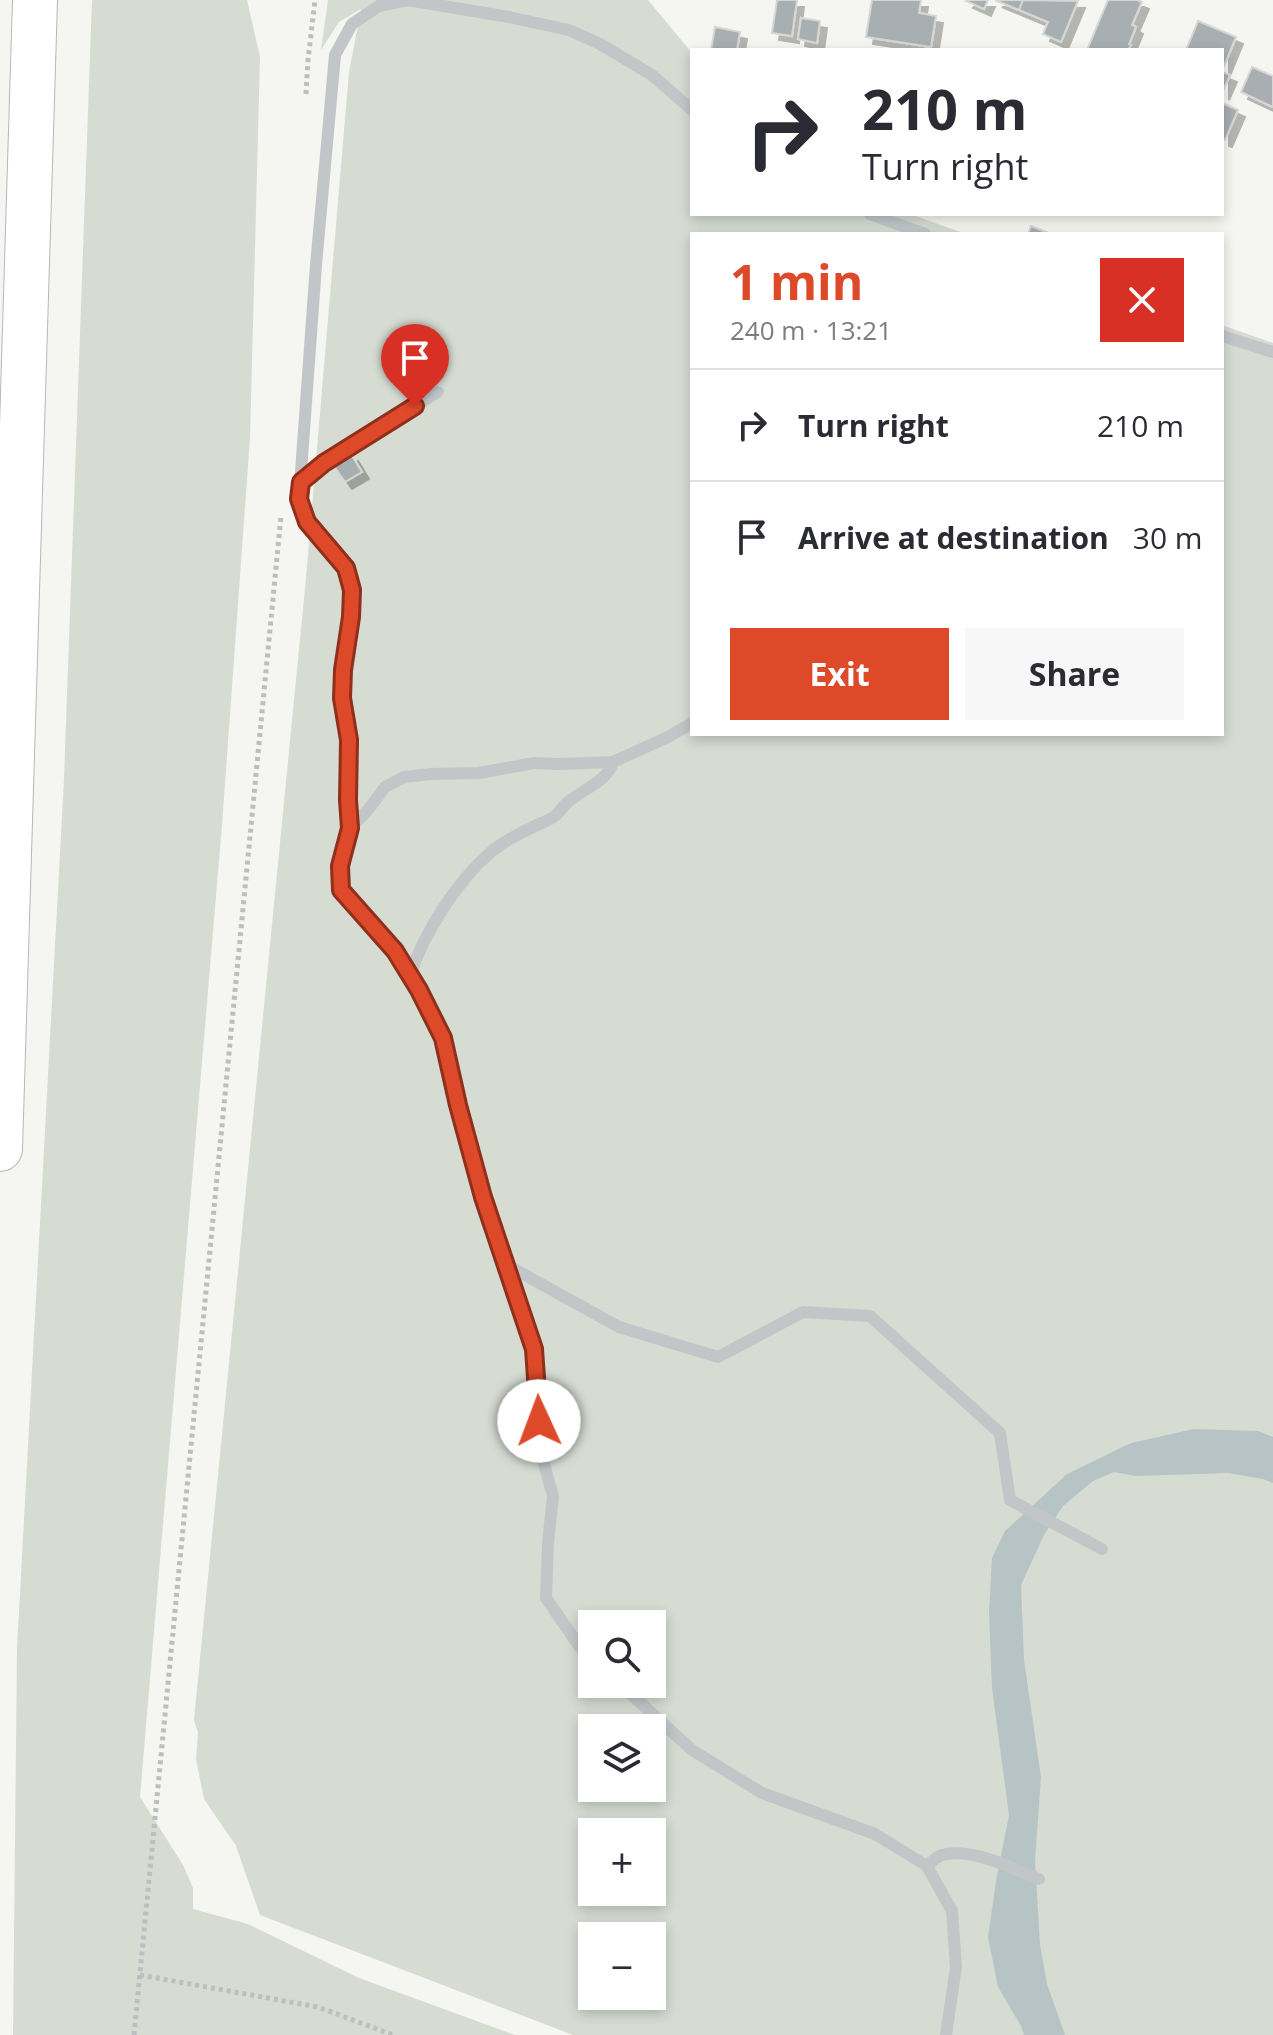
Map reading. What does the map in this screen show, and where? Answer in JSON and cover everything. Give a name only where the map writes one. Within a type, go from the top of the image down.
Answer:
[{"type":"highway","points":[[0,1149],[35,0]]},
{"type":"lane","points":[[578,1645],[546,1598],[553,1496],[539,1446],[539,1397],[534,1349],[483,1197],[443,1038],[395,951],[341,890],[340,866],[350,828],[349,740],[342,698],[352,590],[346,568],[307,522],[299,499],[316,265],[335,55],[352,24],[379,6],[408,0],[569,30],[600,44],[652,75],[690,108]]},
{"type":"lane","points":[[876,216],[920,232]]},
{"type":"lane","points":[[1224,337],[1273,352]]},
{"type":"lane","points":[[301,482],[324,463],[438,392]]},
{"type":"lane","points":[[350,828],[385,787],[404,777],[479,773],[534,763],[613,762],[690,724]]},
{"type":"lane","points":[[410,976],[437,917],[489,854],[510,838],[555,816],[568,802],[597,782],[613,762]]},
{"type":"lane","points":[[505,1264],[619,1327],[718,1357],[803,1312],[870,1316],[1000,1433],[1010,1500],[1102,1549]]},
{"type":"lane","points":[[635,1698],[692,1750],[762,1793],[875,1834],[927,1866],[952,1911],[956,1967],[946,2035]]},
{"type":"lane","points":[[927,1866],[938,1856],[958,1853],[985,1858],[1039,1879]]},
{"type":"path","points":[[305,107],[315,0]]},
{"type":"path","points":[[134,2035],[281,509]]},
{"type":"path","points":[[140,1975],[318,2007],[393,2035]]},
{"type":"shaded area","points":[[92,0],[247,0],[260,57],[250,438],[222,825],[140,1797],[183,1865],[193,1888],[193,1909],[248,1924],[359,1978],[515,2035],[13,2035],[17,1649],[64,779]]},
{"type":"shaded area","points":[[328,0],[648,0],[690,51],[690,216],[916,216],[960,232],[690,232],[690,736],[1224,736],[1224,326],[1273,343],[1273,2035],[573,2035],[260,1915],[235,1843],[204,1799],[196,1759],[198,1733],[194,1720],[306,578],[349,72],[361,9],[339,22],[321,50]]},
{"type":"shaded area","points":[[1194,1429],[1258,1431],[1273,1437],[1273,1483],[1228,1473],[1136,1476],[1114,1472],[1093,1481],[1063,1506],[1044,1535],[1021,1585],[1024,1660],[1041,1777],[1035,1861],[1040,1945],[1047,1984],[1065,2035],[1024,2035],[998,1987],[988,1937],[1009,1815],[992,1688],[989,1612],[992,1558],[1005,1531],[1067,1474],[1131,1443]]},
{"type":"building","points":[[777,0],[797,0],[792,36],[772,33]]},
{"type":"building","points":[[872,0],[921,0],[919,13],[936,16],[931,47],[866,37]]},
{"type":"building","points":[[967,0],[988,0],[984,9]]},
{"type":"building","points":[[995,0],[1023,0],[1019,10]]},
{"type":"building","points":[[1023,0],[1078,1],[1061,42],[1043,34],[1048,22],[1019,10]]},
{"type":"building","points":[[1108,0],[1142,2],[1132,25],[1136,27],[1129,48],[1088,48]]},
{"type":"building","points":[[801,18],[820,21],[817,43],[798,39]]},
{"type":"building","points":[[1198,21],[1236,37],[1224,66],[1224,48],[1187,48]]},
{"type":"building","points":[[715,27],[740,32],[737,48],[711,48]]},
{"type":"building","points":[[1252,67],[1273,76],[1273,107],[1241,92]]},
{"type":"building","points":[[1224,73],[1230,75],[1224,88]]},
{"type":"building","points":[[1224,104],[1238,110],[1224,140]]},
{"type":"building","points":[[1031,226],[1046,232],[1029,232]]},
{"type":"building","points":[[351,454],[362,472],[345,482],[333,465]]},
{"type":"route","points":[[415,406],[324,463],[301,482],[299,499],[307,522],[346,568],[352,590],[342,698],[349,740],[350,828],[340,866],[341,890],[395,951],[443,1038],[483,1197],[534,1349],[539,1421]]}]
